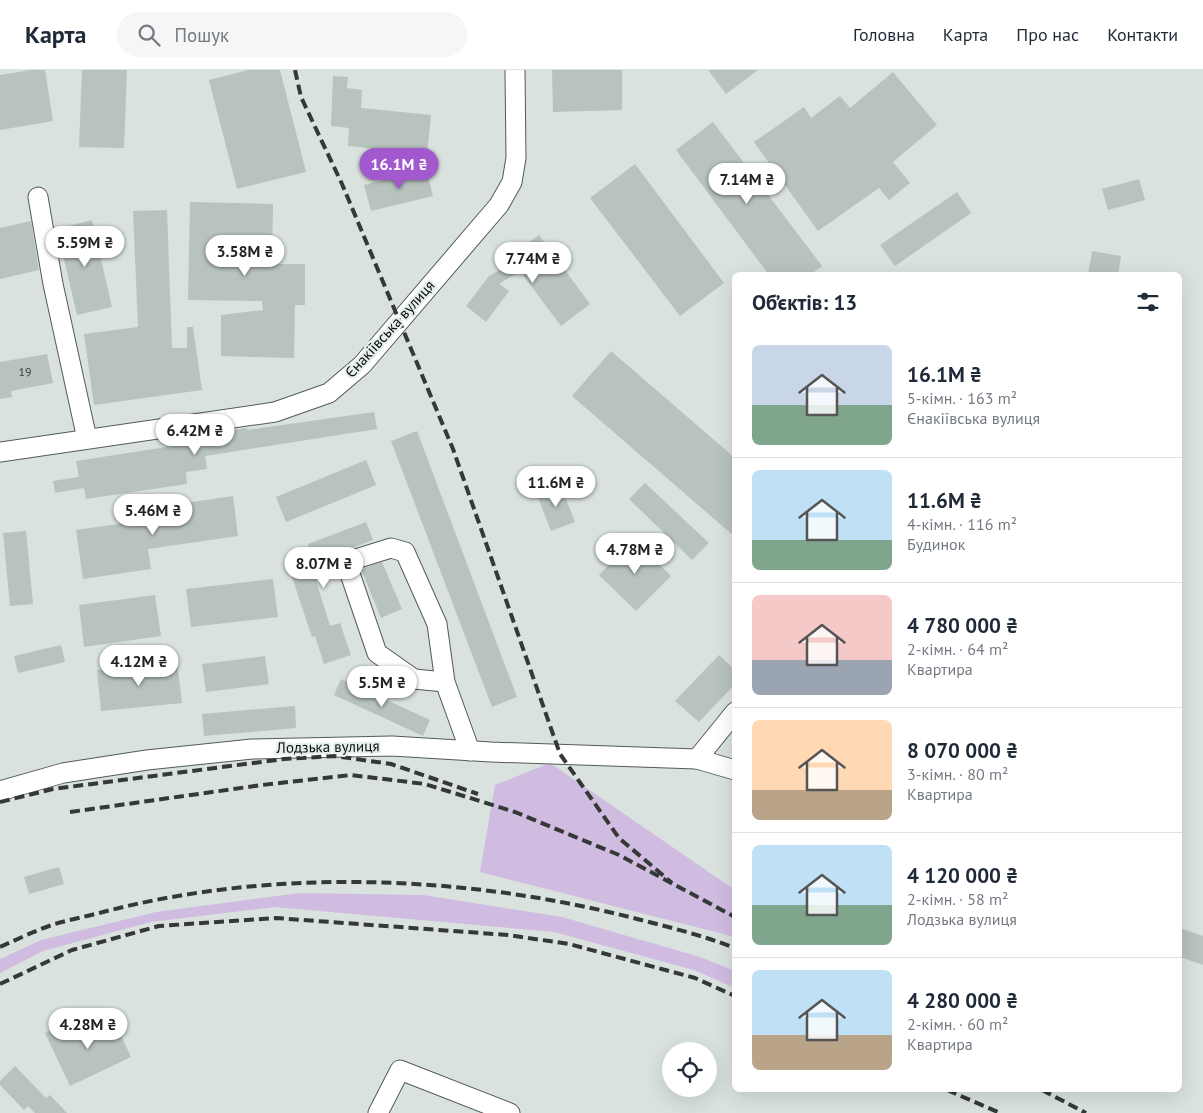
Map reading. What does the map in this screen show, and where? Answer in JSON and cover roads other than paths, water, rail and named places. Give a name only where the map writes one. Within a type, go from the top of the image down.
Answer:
[{"type":"street","name":"Єнакіївська вулиця","points":[[0,452],[275,412],[329,393],[362,365],[499,205],[512,182],[516,158],[515,70]]},
{"type":"street","points":[[38,197],[53,284],[87,440]]},
{"type":"street","points":[[444,682],[414,679],[377,653],[346,562],[391,548],[405,552],[437,624],[444,682],[470,751]]},
{"type":"street","points":[[697,759],[732,716]]},
{"type":"street","name":"Лодзька вулиця","points":[[0,791],[63,773],[147,760],[252,749],[392,746],[470,751],[659,756],[697,759],[732,769]]},
{"type":"street","points":[[378,1113],[400,1070],[510,1113]]},
{"type":"railway","points":[[295,70],[301,97],[342,184],[453,449],[560,754],[619,838],[672,883]]},
{"type":"railway","points":[[0,802],[53,789],[284,759],[335,756],[391,764],[478,794]]},
{"type":"railway","points":[[70,812],[262,785],[351,775],[425,784],[515,812],[619,855],[732,915]]},
{"type":"railway","points":[[0,947],[55,924],[168,898],[236,888],[304,883],[372,882],[441,886],[509,893],[576,905],[677,929],[732,947]]},
{"type":"railway","points":[[0,984],[72,950],[159,926],[276,918],[508,935],[569,944],[695,978],[732,995]]},
{"type":"railway","points":[[952,1092],[1000,1113]]},
{"type":"railway","points":[[1046,1092],[1086,1113]]}]
